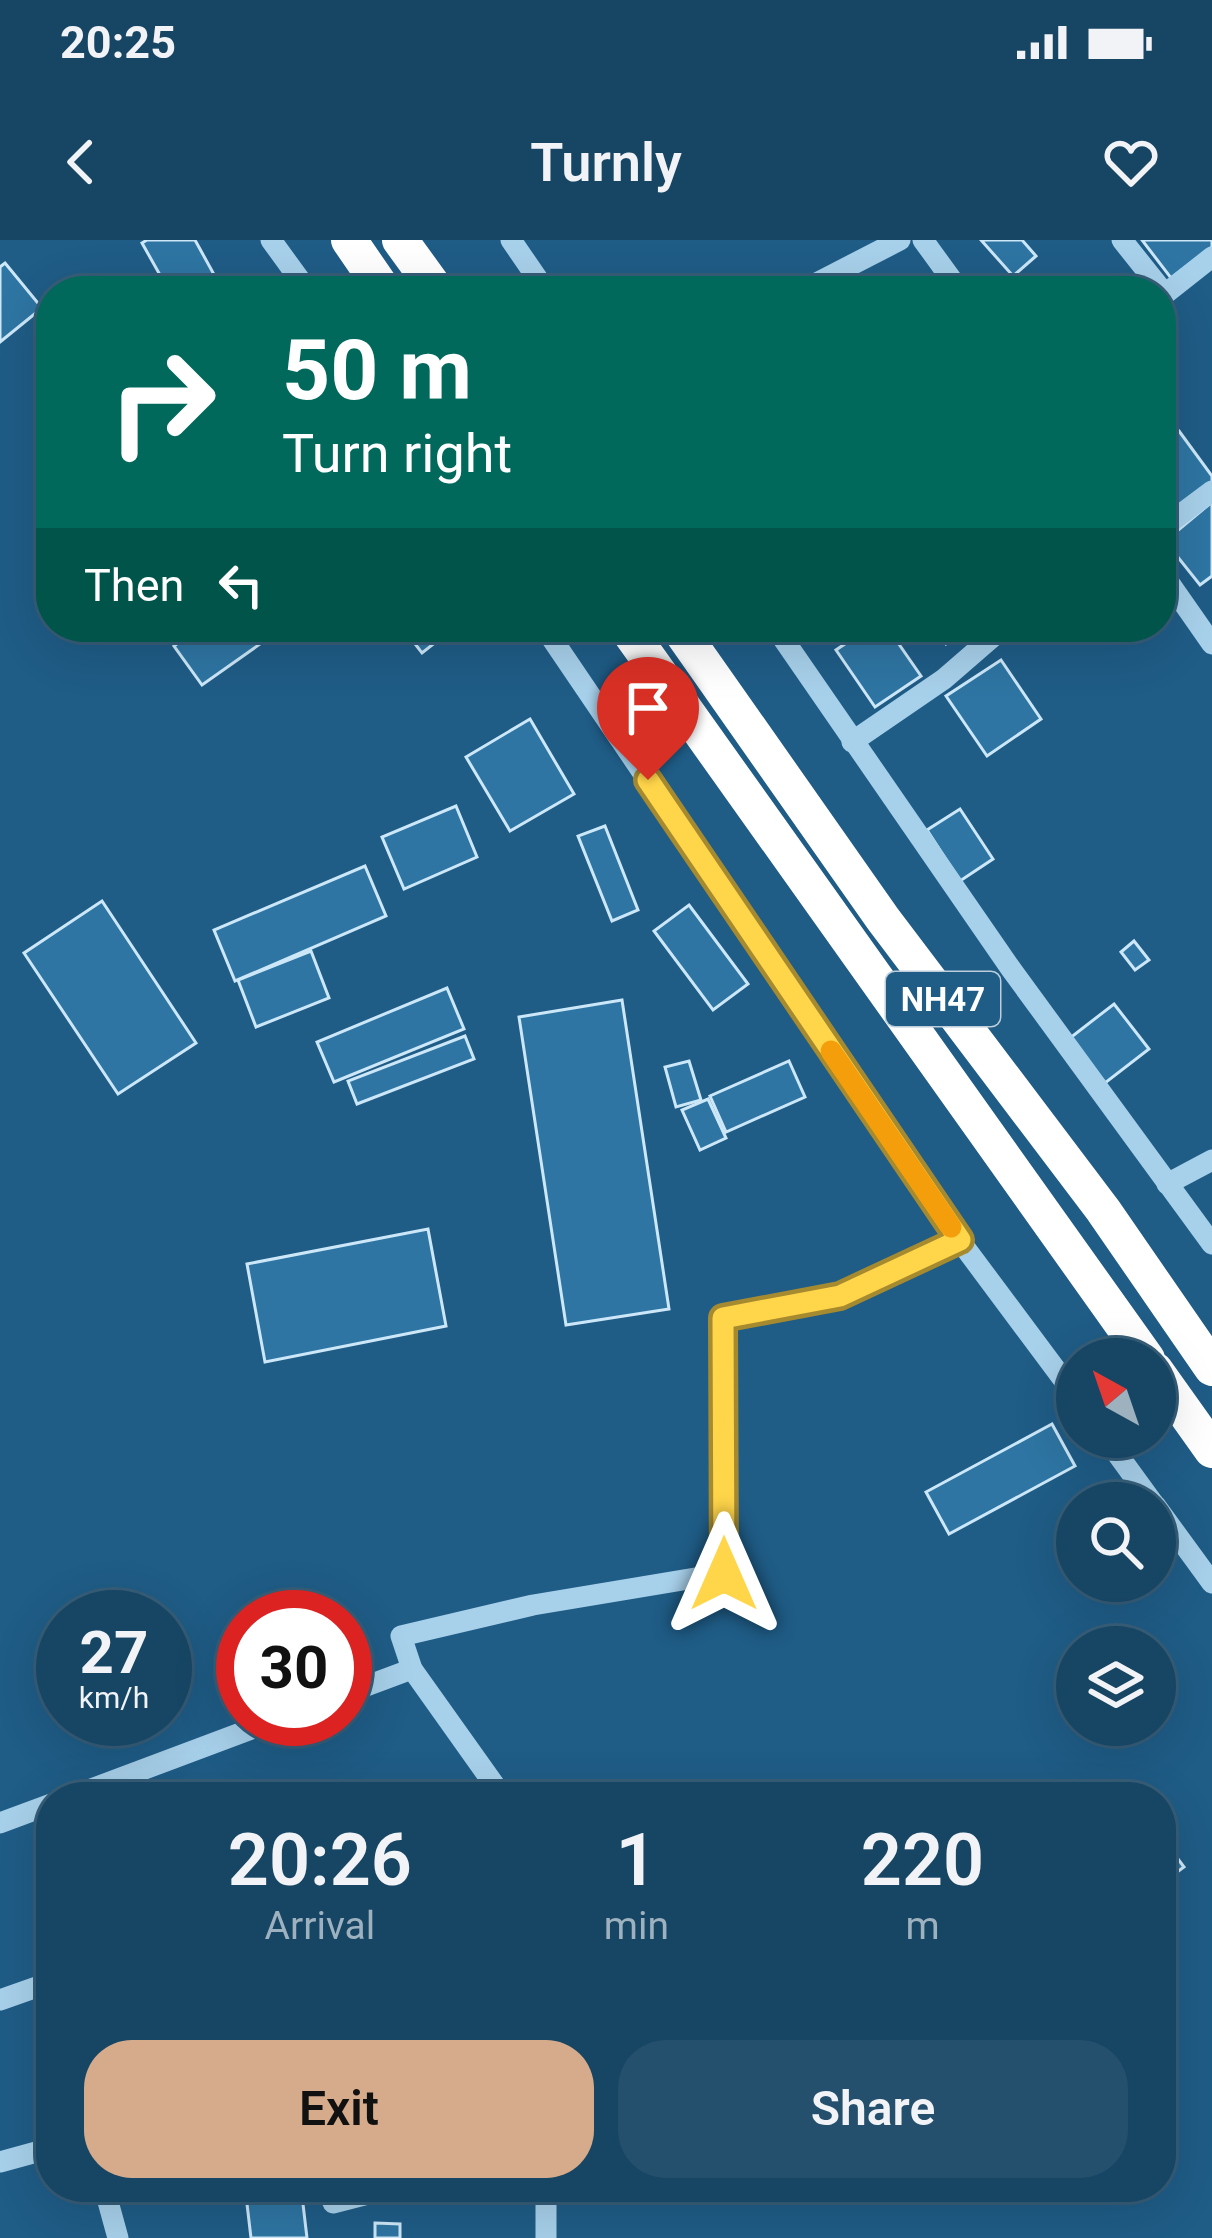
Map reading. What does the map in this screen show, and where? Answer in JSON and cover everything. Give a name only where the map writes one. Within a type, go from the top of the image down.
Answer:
[{"type":"highway","points":[[349,240],[374,276]]},
{"type":"highway","points":[[400,240],[426,276]]},
{"type":"highway","name":"NH47","points":[[637,642],[1132,1338]]},
{"type":"highway","name":"NH47","points":[[689,642],[883,919],[1103,1210],[1212,1368]]},
{"type":"highway","points":[[1176,1399],[1212,1450]]},
{"type":"street","points":[[272,240],[297,276]]},
{"type":"street","points":[[512,240],[537,276]]},
{"type":"street","points":[[830,276],[900,240]]},
{"type":"street","points":[[923,240],[949,276]]},
{"type":"street","points":[[1122,240],[1151,276]]},
{"type":"street","points":[[1176,285],[1212,257]]},
{"type":"street","points":[[1176,518],[1212,491]]},
{"type":"street","points":[[1176,592],[1212,644]]},
{"type":"street","points":[[554,642],[960,1240],[1056,1370]]},
{"type":"street","points":[[785,642],[1212,1244]]},
{"type":"street","points":[[852,742],[944,679],[987,642]]},
{"type":"street","points":[[1167,1184],[1212,1160]]},
{"type":"street","points":[[492,1782],[412,1669],[401,1636],[533,1605],[724,1574],[723,1318],[840,1296],[960,1240]]},
{"type":"street","points":[[1176,1534],[1212,1583]]},
{"type":"street","points":[[372,1684],[412,1669]]},
{"type":"street","points":[[110,1782],[216,1742]]},
{"type":"street","points":[[0,1823],[36,1810]]},
{"type":"street","points":[[0,2000],[36,1987]]},
{"type":"street","points":[[0,2162],[36,2152]]},
{"type":"street","points":[[108,2202],[118,2238]]},
{"type":"street","points":[[333,2204],[340,2202]]},
{"type":"street","points":[[546,2202],[546,2238]]},
{"type":"building","points":[[195,240],[215,276],[161,276],[142,243]]},
{"type":"building","points":[[981,240],[1022,240],[1036,256],[1013,276]]},
{"type":"building","points":[[1142,240],[1212,240],[1212,247],[1169,276]]},
{"type":"building","points":[[5,263],[36,301],[36,313],[0,342],[0,267]]},
{"type":"building","points":[[1179,431],[1212,476],[1212,483],[1176,510]]},
{"type":"building","points":[[1212,502],[1212,576],[1200,585],[1176,555],[1176,532]]},
{"type":"building","points":[[180,642],[263,642],[202,685],[174,646]]},
{"type":"building","points":[[414,642],[436,642],[422,653]]},
{"type":"building","points":[[848,642],[897,642],[921,676],[875,707],[836,650]]},
{"type":"building","points":[[1001,660],[1041,719],[987,756],[946,696]]},
{"type":"building","points":[[530,719],[574,794],[510,831],[466,757]]},
{"type":"building","points":[[456,806],[477,857],[404,889],[382,837]]},
{"type":"building","points":[[960,809],[993,859],[960,881],[927,830]]},
{"type":"building","points":[[605,826],[638,910],[612,921],[578,836]]},
{"type":"building","points":[[365,866],[386,916],[235,981],[214,930]]},
{"type":"building","points":[[102,901],[196,1043],[118,1094],[24,953]]},
{"type":"building","points":[[689,905],[748,984],[713,1010],[654,931]]},
{"type":"building","points":[[1134,941],[1149,960],[1135,970],[1121,952]]},
{"type":"building","points":[[311,951],[329,998],[256,1027],[238,980]]},
{"type":"building","points":[[447,988],[464,1029],[334,1082],[317,1042]]},
{"type":"building","points":[[622,1000],[669,1309],[566,1325],[519,1017]]},
{"type":"building","points":[[1114,1004],[1149,1049],[1105,1083],[1070,1038]]},
{"type":"building","points":[[465,1036],[474,1059],[357,1104],[348,1081]]},
{"type":"building","points":[[689,1061],[701,1100],[676,1107],[665,1067]]},
{"type":"building","points":[[789,1061],[805,1097],[726,1132],[710,1096]]},
{"type":"building","points":[[708,1099],[726,1138],[700,1150],[682,1110]]},
{"type":"building","points":[[428,1229],[446,1326],[265,1362],[247,1264]]},
{"type":"building","points":[[1052,1424],[1056,1458],[1071,1458],[1075,1466],[949,1534],[926,1492]]},
{"type":"building","points":[[247,2202],[303,2202],[307,2238],[251,2238]]},
{"type":"building","points":[[375,2223],[400,2224],[400,2238],[375,2238]]},
{"type":"slow traffic","points":[[831,1051],[951,1227]]},
{"type":"route","points":[[648,780],[960,1240],[840,1296],[723,1318],[724,1574]]}]
